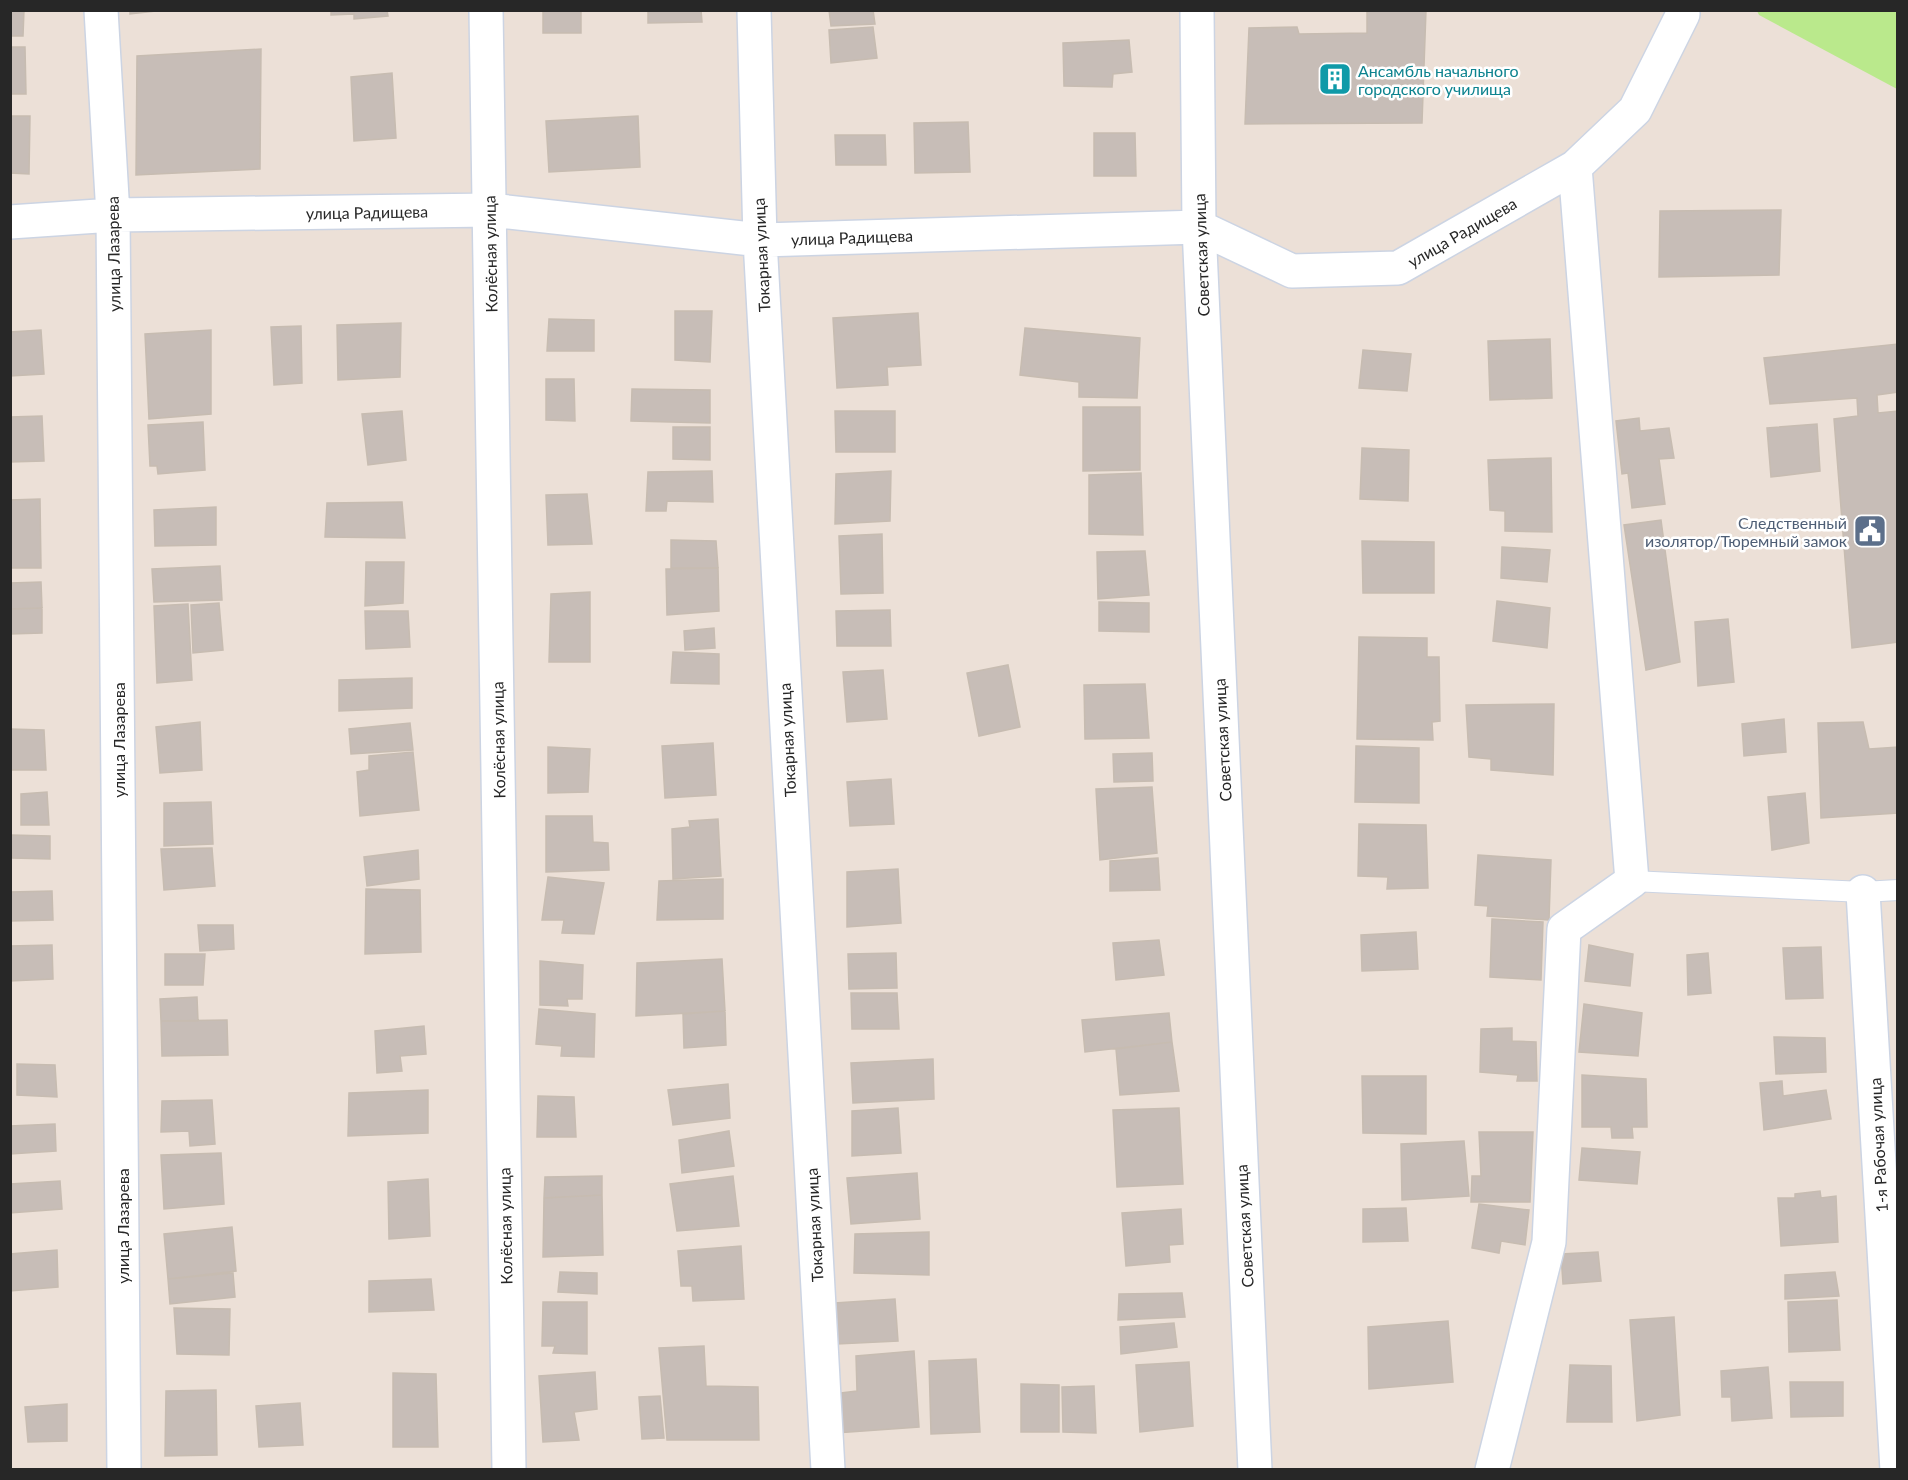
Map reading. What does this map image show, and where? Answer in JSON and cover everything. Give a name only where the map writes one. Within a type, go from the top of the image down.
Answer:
[{"type":"street","name":"улица Лазарева","points":[[101,10],[113,215],[124,1470]]},
{"type":"street","name":"Колёсная улица","points":[[486,10],[509,1470]]},
{"type":"street","name":"Токарная улица","points":[[754,10],[760,240],[828,1470]]},
{"type":"street","name":"Советская улица","points":[[1197,10],[1199,227],[1255,1470]]},
{"type":"street","name":"улица Радищева","points":[[10,222],[113,215],[490,210],[760,240],[1199,227],[1293,271],[1398,268],[1575,167],[1635,110],[1683,14],[1682,10]]},
{"type":"street","points":[[1492,1470],[1549,1242],[1564,928],[1632,881],[1575,167]]},
{"type":"street","name":"1-я Рабочая улица","points":[[1863,892],[1897,1470]]},
{"type":"lane","points":[[1632,881],[1863,892],[1898,890]]},
{"type":"green space","points":[[1757,11],[1897,11],[1897,89],[1759,15]]},
{"type":"building","points":[[10,10],[24,10],[23,36],[10,36]]},
{"type":"building","points":[[130,10],[165,10],[130,14]]},
{"type":"building","points":[[331,10],[387,10],[388,16],[354,19],[354,14],[331,15]]},
{"type":"building","points":[[543,10],[581,10],[581,33],[543,33]]},
{"type":"building","points":[[648,10],[701,10],[702,22],[648,23]]},
{"type":"building","points":[[829,10],[873,10],[875,24],[831,26]]},
{"type":"building","name":"Ансамбль начального городского училища","points":[[1367,10],[1426,10],[1422,123],[1245,124],[1249,28],[1297,27],[1299,34],[1367,33]]},
{"type":"building","points":[[873,27],[877,58],[831,63],[829,30]]},
{"type":"building","points":[[1129,40],[1132,72],[1113,74],[1112,87],[1064,86],[1063,43]]},
{"type":"building","points":[[10,47],[25,47],[26,94],[10,94]]},
{"type":"building","points":[[261,49],[260,169],[136,175],[137,56]]},
{"type":"building","points":[[392,73],[396,138],[354,141],[351,77]]},
{"type":"building","points":[[10,116],[30,116],[29,174],[10,173]]},
{"type":"building","points":[[638,116],[640,167],[549,172],[546,121]]},
{"type":"building","points":[[968,122],[970,172],[915,173],[914,123]]},
{"type":"building","points":[[1094,133],[1135,133],[1136,176],[1094,176]]},
{"type":"building","points":[[835,135],[885,135],[886,165],[836,165]]},
{"type":"building","points":[[1781,210],[1779,275],[1659,277],[1660,211]]},
{"type":"building","points":[[675,311],[712,311],[710,362],[675,360]]},
{"type":"building","points":[[918,313],[921,365],[887,367],[888,385],[837,388],[833,318]]},
{"type":"building","points":[[549,319],[594,320],[594,351],[547,351]]},
{"type":"building","points":[[401,323],[400,377],[338,380],[337,325]]},
{"type":"building","points":[[301,326],[302,383],[274,385],[271,327]]},
{"type":"building","points":[[1025,328],[1140,338],[1137,398],[1079,397],[1079,382],[1020,375]]},
{"type":"building","points":[[41,330],[44,374],[10,376],[10,332]]},
{"type":"building","points":[[211,330],[211,414],[149,419],[145,334]]},
{"type":"building","points":[[1550,339],[1552,398],[1490,400],[1488,341]]},
{"type":"building","name":"Следственный изолятор/Тюремный замок","points":[[1898,344],[1898,392],[1877,395],[1878,413],[1898,411],[1898,642],[1852,648],[1834,419],[1858,416],[1857,398],[1770,404],[1764,358]]},
{"type":"building","points":[[1363,350],[1411,354],[1407,391],[1359,388]]},
{"type":"building","points":[[546,379],[574,379],[575,421],[546,420]]},
{"type":"building","points":[[632,389],[710,390],[710,423],[631,421]]},
{"type":"building","points":[[1083,407],[1140,407],[1140,470],[1083,471]]},
{"type":"building","points":[[402,411],[406,460],[368,465],[362,414]]},
{"type":"building","points":[[835,411],[895,411],[895,452],[836,452]]},
{"type":"building","points":[[42,416],[44,461],[10,462],[10,417]]},
{"type":"building","points":[[1639,418],[1640,431],[1669,428],[1674,458],[1659,459],[1665,504],[1632,508],[1628,473],[1622,474],[1616,421]]},
{"type":"building","points":[[203,422],[205,470],[158,474],[157,466],[150,466],[148,425]]},
{"type":"building","points":[[1817,424],[1820,471],[1771,477],[1767,428]]},
{"type":"building","points":[[673,427],[710,427],[710,460],[673,459]]},
{"type":"building","points":[[1362,448],[1409,450],[1408,501],[1360,499]]},
{"type":"building","points":[[1551,458],[1552,532],[1505,531],[1505,511],[1490,510],[1488,460]]},
{"type":"building","points":[[712,471],[713,502],[667,501],[666,511],[646,511],[648,472]]},
{"type":"building","points":[[891,471],[890,521],[835,524],[836,474]]},
{"type":"building","points":[[1141,473],[1143,535],[1089,534],[1089,475]]},
{"type":"building","points":[[587,494],[592,544],[548,545],[546,495]]},
{"type":"building","points":[[40,499],[41,568],[10,568],[10,500]]},
{"type":"building","points":[[402,502],[405,538],[325,537],[327,503]]},
{"type":"building","points":[[216,507],[216,545],[155,546],[154,510]]},
{"type":"building","points":[[1661,520],[1680,662],[1646,670],[1624,525]]},
{"type":"building","points":[[882,534],[883,593],[841,594],[839,536]]},
{"type":"building","points":[[671,540],[716,541],[718,568],[671,568]]},
{"type":"building","points":[[1362,541],[1434,542],[1434,593],[1363,593]]},
{"type":"building","points":[[1502,547],[1550,550],[1547,582],[1501,578]]},
{"type":"building","points":[[1145,551],[1149,595],[1098,599],[1097,552]]},
{"type":"building","points":[[366,562],[404,562],[403,603],[365,606]]},
{"type":"building","points":[[220,566],[222,600],[154,602],[152,569]]},
{"type":"building","points":[[718,568],[719,611],[667,615],[666,569]]},
{"type":"building","points":[[41,582],[42,608],[10,609],[10,583]]},
{"type":"building","points":[[590,592],[590,662],[549,662],[551,594]]},
{"type":"building","points":[[1497,601],[1550,608],[1547,648],[1493,641]]},
{"type":"building","points":[[1099,602],[1149,603],[1149,632],[1099,631]]},
{"type":"building","points":[[219,603],[223,650],[193,653],[191,605]]},
{"type":"building","points":[[188,604],[192,680],[157,683],[154,606]]},
{"type":"building","points":[[42,608],[42,633],[10,634],[10,609]]},
{"type":"building","points":[[890,610],[891,646],[837,646],[836,611]]},
{"type":"building","points":[[365,611],[408,611],[410,647],[366,649]]},
{"type":"building","points":[[1728,619],[1734,682],[1698,686],[1695,622]]},
{"type":"building","points":[[714,628],[715,648],[685,650],[684,631]]},
{"type":"building","points":[[1359,637],[1427,638],[1427,657],[1439,657],[1440,721],[1432,722],[1433,740],[1357,739]]},
{"type":"building","points":[[673,652],[719,654],[719,684],[671,683]]},
{"type":"building","points":[[1008,665],[1020,727],[979,736],[967,673]]},
{"type":"building","points":[[883,670],[887,719],[847,722],[843,672]]},
{"type":"building","points":[[412,678],[412,708],[339,711],[339,680]]},
{"type":"building","points":[[1145,684],[1149,738],[1085,739],[1084,685]]},
{"type":"building","points":[[1554,704],[1553,775],[1491,770],[1491,759],[1469,757],[1466,705]]},
{"type":"building","points":[[1784,719],[1786,752],[1744,756],[1742,724]]},
{"type":"building","points":[[200,722],[202,770],[160,773],[156,727]]},
{"type":"building","points":[[1863,722],[1869,749],[1898,747],[1898,813],[1821,818],[1818,723]]},
{"type":"building","points":[[410,723],[413,750],[351,754],[349,729]]},
{"type":"building","points":[[10,729],[44,730],[46,770],[10,770]]},
{"type":"building","points":[[713,743],[716,795],[665,798],[662,746]]},
{"type":"building","points":[[1356,746],[1419,748],[1419,803],[1355,802]]},
{"type":"building","points":[[548,747],[590,749],[588,792],[548,793]]},
{"type":"building","points":[[413,752],[419,810],[360,816],[357,772],[369,770],[369,756]]},
{"type":"building","points":[[1152,753],[1153,781],[1114,782],[1113,754]]},
{"type":"building","points":[[891,779],[894,824],[850,826],[847,782]]},
{"type":"building","points":[[1152,787],[1157,853],[1100,860],[1096,789]]},
{"type":"building","points":[[47,792],[49,825],[21,825],[21,794]]},
{"type":"building","points":[[1805,793],[1809,843],[1772,850],[1768,797]]},
{"type":"building","points":[[211,802],[213,844],[164,846],[164,803]]},
{"type":"building","points":[[546,816],[592,816],[593,842],[608,843],[609,870],[546,872]]},
{"type":"building","points":[[718,819],[721,876],[673,879],[672,829],[690,827],[689,821]]},
{"type":"building","points":[[1359,824],[1426,825],[1428,888],[1387,889],[1388,877],[1358,876]]},
{"type":"building","points":[[11,835],[50,836],[50,859],[12,858]]},
{"type":"building","points":[[212,848],[215,886],[164,890],[161,849]]},
{"type":"building","points":[[418,850],[419,879],[367,886],[364,857]]},
{"type":"building","points":[[1478,855],[1551,860],[1549,920],[1487,916],[1488,906],[1475,905]]},
{"type":"building","points":[[1158,858],[1160,890],[1110,891],[1110,861]]},
{"type":"building","points":[[898,869],[901,923],[847,927],[847,872]]},
{"type":"building","points":[[548,877],[604,883],[594,934],[562,933],[564,920],[542,920]]},
{"type":"building","points":[[723,879],[723,919],[657,920],[659,881]]},
{"type":"building","points":[[366,889],[420,890],[421,952],[365,954]]},
{"type":"building","points":[[52,891],[53,920],[10,921],[10,892]]},
{"type":"building","points":[[1492,919],[1543,922],[1541,980],[1490,977]]},
{"type":"building","points":[[198,925],[233,925],[234,949],[200,951]]},
{"type":"building","points":[[1416,932],[1418,969],[1362,971],[1361,935]]},
{"type":"building","points":[[1159,940],[1164,975],[1116,980],[1113,943]]},
{"type":"building","points":[[52,945],[53,979],[10,981],[10,946]]},
{"type":"building","points":[[1589,945],[1633,954],[1630,986],[1585,981]]},
{"type":"building","points":[[1821,947],[1823,998],[1786,999],[1783,948]]},
{"type":"building","points":[[896,953],[897,988],[849,989],[848,954]]},
{"type":"building","points":[[1708,953],[1711,993],[1688,995],[1687,955]]},
{"type":"building","points":[[165,954],[205,954],[203,985],[165,985]]},
{"type":"building","points":[[722,959],[725,1011],[636,1016],[637,963]]},
{"type":"building","points":[[540,961],[583,965],[582,999],[567,999],[568,1006],[540,1005]]},
{"type":"building","points":[[851,993],[897,993],[899,1029],[852,1029]]},
{"type":"building","points":[[197,997],[198,1021],[161,1021],[160,999]]},
{"type":"building","points":[[1584,1004],[1642,1013],[1638,1056],[1579,1052]]},
{"type":"building","points":[[539,1009],[595,1014],[594,1057],[561,1056],[562,1046],[536,1044]]},
{"type":"building","points":[[725,1011],[726,1045],[684,1048],[683,1014]]},
{"type":"building","points":[[1169,1013],[1172,1042],[1085,1052],[1082,1020]]},
{"type":"building","points":[[227,1020],[228,1055],[162,1056],[161,1021]]},
{"type":"building","points":[[424,1026],[426,1054],[400,1056],[402,1071],[377,1073],[375,1031]]},
{"type":"building","points":[[1512,1028],[1512,1041],[1536,1042],[1537,1081],[1517,1081],[1518,1075],[1480,1072],[1481,1029]]},
{"type":"building","points":[[1774,1037],[1825,1038],[1826,1072],[1776,1074]]},
{"type":"building","points":[[1172,1042],[1179,1091],[1120,1095],[1116,1049]]},
{"type":"building","points":[[933,1059],[934,1099],[853,1103],[851,1063]]},
{"type":"building","points":[[17,1064],[55,1065],[57,1097],[17,1095]]},
{"type":"building","points":[[1582,1075],[1646,1079],[1647,1127],[1632,1127],[1633,1138],[1612,1138],[1611,1127],[1582,1127]]},
{"type":"building","points":[[1362,1076],[1426,1076],[1426,1134],[1363,1133]]},
{"type":"building","points":[[1782,1081],[1783,1096],[1826,1090],[1831,1119],[1764,1130],[1760,1083]]},
{"type":"building","points":[[728,1084],[730,1118],[673,1125],[668,1090]]},
{"type":"building","points":[[428,1090],[428,1133],[348,1136],[349,1093]]},
{"type":"building","points":[[538,1096],[574,1097],[576,1137],[537,1137]]},
{"type":"building","points":[[212,1100],[215,1144],[190,1146],[189,1131],[161,1132],[162,1101]]},
{"type":"building","points":[[898,1108],[901,1153],[852,1156],[852,1111]]},
{"type":"building","points":[[1179,1108],[1183,1184],[1117,1187],[1113,1110]]},
{"type":"building","points":[[55,1124],[56,1151],[10,1154],[10,1126]]},
{"type":"building","points":[[729,1131],[734,1166],[682,1173],[679,1140]]},
{"type":"building","points":[[1479,1132],[1533,1132],[1530,1202],[1471,1202],[1472,1176],[1481,1176]]},
{"type":"building","points":[[1464,1141],[1469,1196],[1402,1200],[1401,1144]]},
{"type":"building","points":[[1582,1148],[1640,1152],[1637,1184],[1579,1180]]},
{"type":"building","points":[[221,1153],[224,1204],[164,1209],[161,1155]]},
{"type":"building","points":[[917,1173],[920,1219],[851,1224],[847,1178]]},
{"type":"building","points":[[602,1176],[602,1195],[544,1198],[545,1177]]},
{"type":"building","points":[[733,1176],[739,1226],[677,1231],[670,1184]]},
{"type":"building","points":[[428,1179],[430,1236],[389,1239],[388,1182]]},
{"type":"building","points":[[60,1181],[62,1209],[10,1213],[10,1184]]},
{"type":"building","points":[[1820,1191],[1821,1198],[1836,1196],[1838,1242],[1781,1246],[1778,1198],[1795,1198],[1795,1194]]},
{"type":"building","points":[[602,1195],[603,1255],[543,1257],[544,1198]]},
{"type":"building","points":[[1479,1204],[1529,1210],[1525,1245],[1501,1241],[1499,1253],[1472,1248]]},
{"type":"building","points":[[1406,1208],[1408,1241],[1363,1242],[1363,1209]]},
{"type":"building","points":[[1181,1209],[1183,1244],[1169,1245],[1170,1262],[1126,1266],[1122,1213]]},
{"type":"building","points":[[232,1227],[236,1271],[168,1279],[164,1234]]},
{"type":"building","points":[[929,1232],[929,1275],[854,1273],[855,1234]]},
{"type":"building","points":[[741,1246],[744,1299],[693,1301],[692,1286],[681,1286],[678,1251]]},
{"type":"building","points":[[57,1250],[58,1287],[10,1291],[10,1254]]},
{"type":"building","points":[[1598,1252],[1601,1281],[1563,1284],[1561,1254]]},
{"type":"building","points":[[560,1272],[597,1273],[597,1294],[558,1292]]},
{"type":"building","points":[[1835,1272],[1839,1296],[1785,1299],[1785,1275]]},
{"type":"building","points":[[233,1273],[235,1297],[170,1304],[168,1279]]},
{"type":"building","points":[[431,1279],[434,1310],[369,1312],[369,1281]]},
{"type":"building","points":[[1182,1293],[1185,1317],[1118,1320],[1119,1294]]},
{"type":"building","points":[[895,1299],[898,1341],[837,1344],[835,1303]]},
{"type":"building","points":[[1837,1300],[1840,1350],[1789,1352],[1788,1302]]},
{"type":"building","points":[[543,1302],[587,1302],[587,1354],[553,1353],[555,1346],[542,1346]]},
{"type":"building","points":[[174,1308],[230,1309],[229,1355],[177,1354]]},
{"type":"building","points":[[1674,1317],[1680,1415],[1637,1421],[1630,1320]]},
{"type":"building","points":[[1448,1321],[1453,1382],[1369,1389],[1368,1327]]},
{"type":"building","points":[[1174,1323],[1177,1347],[1121,1354],[1120,1327]]},
{"type":"building","points":[[704,1346],[706,1386],[758,1387],[759,1440],[667,1440],[659,1348]]},
{"type":"building","points":[[914,1351],[919,1427],[836,1433],[833,1394],[857,1391],[856,1356]]},
{"type":"building","points":[[976,1359],[980,1432],[931,1434],[929,1361]]},
{"type":"building","points":[[1189,1362],[1193,1426],[1140,1432],[1136,1365]]},
{"type":"building","points":[[1570,1365],[1611,1366],[1612,1422],[1567,1422]]},
{"type":"building","points":[[1768,1367],[1772,1418],[1732,1421],[1731,1397],[1722,1397],[1721,1371]]},
{"type":"building","points":[[595,1372],[597,1409],[574,1412],[579,1440],[543,1442],[539,1376]]},
{"type":"building","points":[[393,1373],[436,1374],[438,1447],[393,1447]]},
{"type":"building","points":[[1790,1382],[1843,1382],[1843,1416],[1791,1417]]},
{"type":"building","points":[[1021,1384],[1059,1385],[1059,1432],[1021,1432]]},
{"type":"building","points":[[1094,1386],[1096,1433],[1063,1432],[1062,1387]]},
{"type":"building","points":[[216,1390],[217,1455],[165,1456],[166,1391]]},
{"type":"building","points":[[660,1396],[664,1438],[642,1439],[639,1397]]},
{"type":"building","points":[[300,1403],[303,1445],[259,1447],[256,1406]]},
{"type":"building","points":[[67,1404],[67,1441],[28,1442],[25,1407]]},
{"type":"place","name":"Ансамбль начального городского училища","points":[[1335,79]]},
{"type":"place","name":"Следственный изолятор/Тюремный замок","points":[[1870,531]]}]
